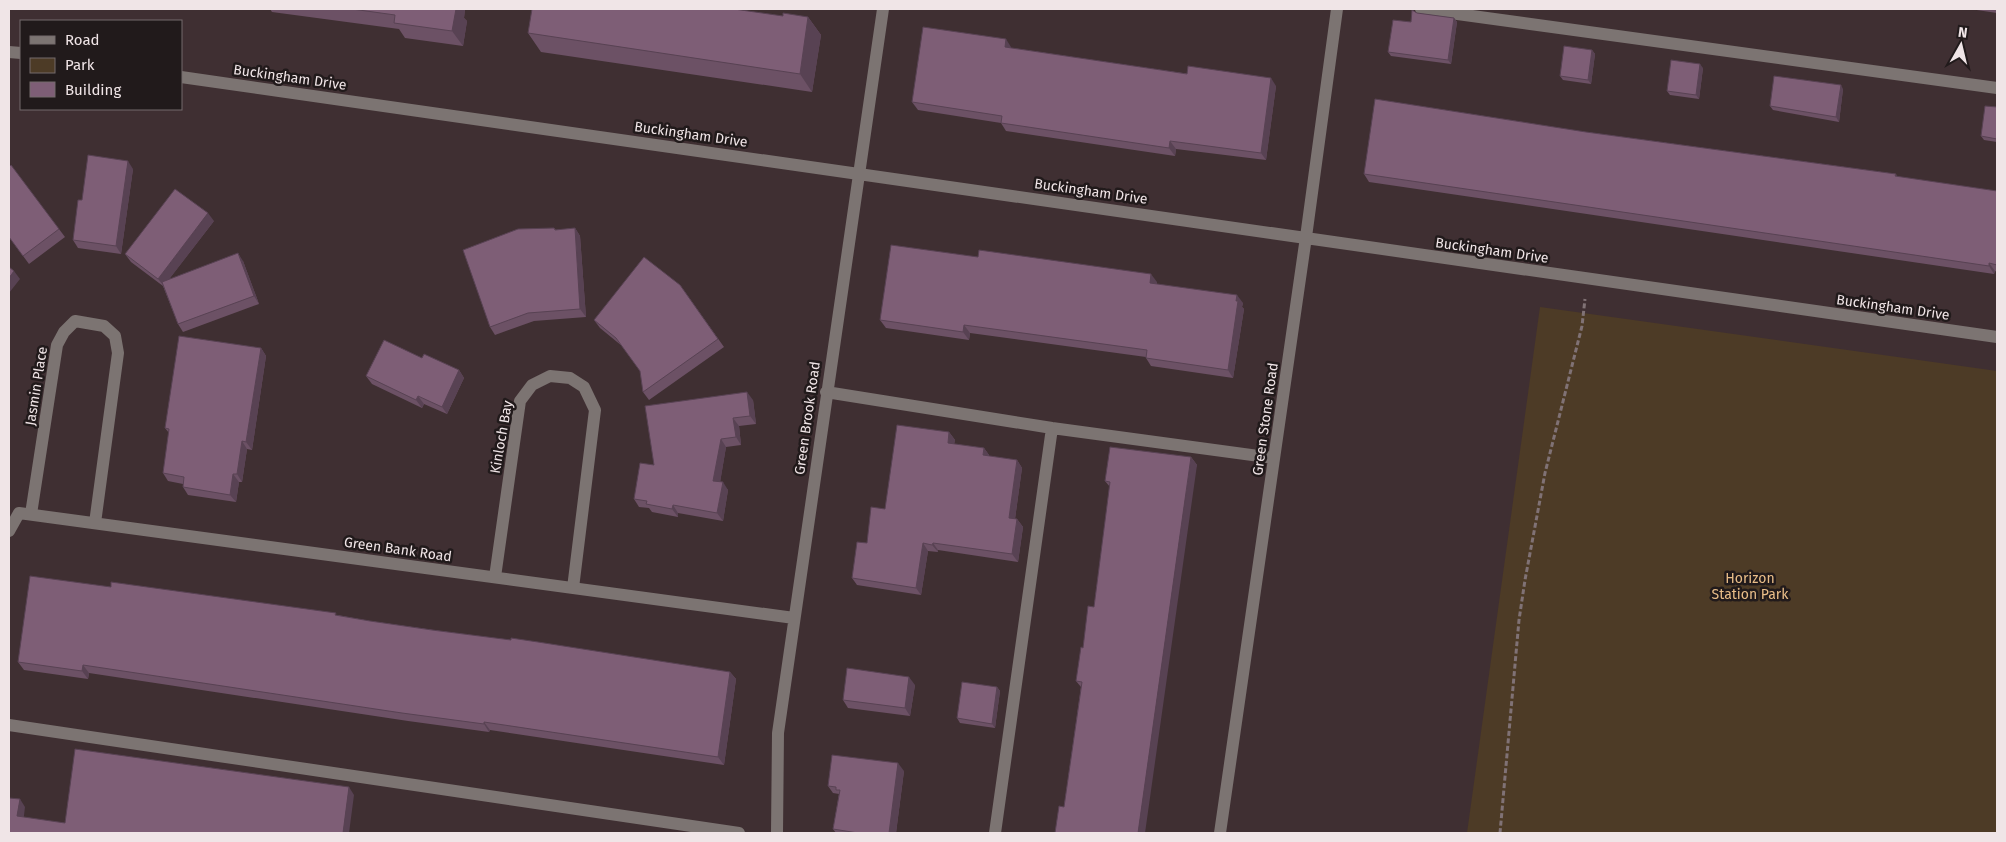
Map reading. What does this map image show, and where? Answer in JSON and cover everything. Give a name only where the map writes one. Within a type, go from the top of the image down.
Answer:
[{"type":"street","name":"Green Brook Road","points":[[777,833],[778,733],[883,9]]},
{"type":"street","name":"Green Stone Road","points":[[1220,833],[1337,9]]},
{"type":"street","points":[[1421,9],[1997,88]]},
{"type":"street","name":"Buckingham Drive","points":[[182,76],[1997,337]]},
{"type":"street","name":"Jasmin Place","points":[[31,514],[57,345],[64,332],[75,322],[84,323],[104,326],[115,336],[118,353],[95,523]]},
{"type":"street","name":"Kinloch Bay","points":[[495,578],[520,401],[532,385],[550,376],[570,378],[584,387],[595,410],[573,588]]},
{"type":"street","points":[[826,392],[1052,428],[1274,458]]},
{"type":"street","points":[[995,833],[1052,428]]},
{"type":"street","points":[[9,531],[19,513],[31,514]]},
{"type":"street","name":"Green Bank Road","points":[[31,514],[794,618]]},
{"type":"street","points":[[9,725],[739,833]]},
{"type":"path","points":[[1500,833],[1519,620],[1525,580],[1556,425],[1582,326],[1588,278]]},
{"type":"green space","name":"Horizon Station Park","points":[[1540,307],[1997,371],[1997,833],[1467,833]]},
{"type":"building","points":[[352,9],[456,9],[452,31],[394,23],[395,15]]},
{"type":"building","points":[[532,9],[734,9],[783,16],[783,13],[808,17],[800,74],[528,33]]},
{"type":"building","points":[[1412,10],[1417,13],[1454,18],[1448,60],[1388,52],[1393,20],[1411,22]]},
{"type":"building","points":[[923,27],[1006,39],[1005,47],[1187,74],[1188,66],[1271,78],[1261,153],[1170,141],[1169,148],[1001,123],[1002,116],[912,102]]},
{"type":"building","points":[[1564,46],[1592,50],[1588,80],[1560,76]]},
{"type":"building","points":[[1671,60],[1700,64],[1696,95],[1667,91]]},
{"type":"building","points":[[1774,76],[1841,85],[1836,117],[1770,106]]},
{"type":"building","points":[[1375,99],[1586,132],[1896,174],[1895,176],[1997,191],[1997,265],[1989,263],[1989,266],[1364,174]]},
{"type":"building","points":[[1985,106],[1997,107],[1997,139],[1981,136]]},
{"type":"building","points":[[88,155],[128,161],[116,246],[73,240],[78,200],[82,200]]},
{"type":"building","points":[[11,165],[59,229],[23,256],[9,237],[9,167]]},
{"type":"building","points":[[175,189],[208,213],[158,279],[125,254]]},
{"type":"building","points":[[554,228],[555,230],[575,228],[580,309],[528,313],[490,327],[463,250],[518,229]]},
{"type":"building","points":[[891,245],[978,257],[979,250],[1151,274],[1150,283],[1237,295],[1236,301],[1238,301],[1228,370],[1146,358],[1147,350],[964,325],[963,332],[880,320]]},
{"type":"building","points":[[238,253],[254,296],[178,324],[162,282]]},
{"type":"building","points":[[644,257],[680,285],[718,339],[643,392],[640,371],[616,338],[594,320]]},
{"type":"building","points":[[9,267],[14,271],[9,278]]},
{"type":"building","points":[[179,336],[261,348],[246,442],[242,441],[237,474],[233,474],[230,495],[183,487],[184,477],[163,473],[169,429],[165,428]]},
{"type":"building","points":[[384,340],[422,358],[424,354],[459,370],[442,407],[418,396],[416,400],[366,376]]},
{"type":"building","points":[[747,392],[750,416],[733,418],[736,437],[721,439],[713,481],[723,482],[717,513],[673,505],[672,509],[646,504],[647,501],[634,499],[640,463],[654,465],[645,406]]},
{"type":"building","points":[[897,425],[949,432],[948,443],[984,448],[983,455],[1017,460],[1009,518],[1017,519],[1012,554],[923,543],[916,588],[852,578],[857,542],[867,543],[871,507],[885,509]]},
{"type":"building","points":[[1110,447],[1191,457],[1138,833],[1055,833],[1059,806],[1064,807],[1082,682],[1076,681],[1081,647],[1083,648],[1088,606],[1094,607],[1110,482],[1105,481]]},
{"type":"building","points":[[30,576],[111,587],[111,582],[336,613],[335,615],[432,630],[511,640],[511,638],[730,672],[718,757],[484,722],[484,724],[402,713],[83,665],[82,671],[18,662]]},
{"type":"building","points":[[847,668],[909,677],[905,708],[843,700]]},
{"type":"building","points":[[962,682],[997,687],[992,724],[957,718]]},
{"type":"building","points":[[75,749],[349,787],[343,833],[9,833],[9,798],[20,799],[17,816],[65,823]]},
{"type":"building","points":[[832,755],[898,763],[889,833],[858,833],[833,829],[840,790],[836,790],[836,787],[828,786]]}]
